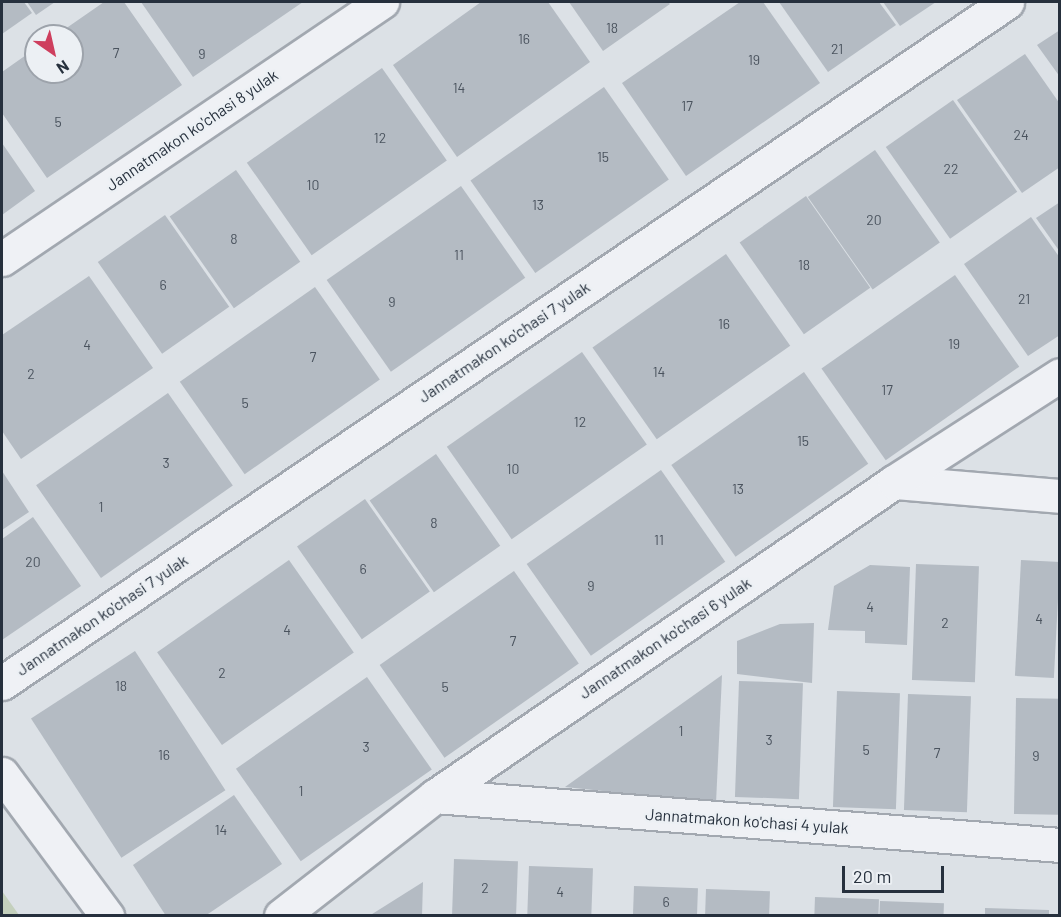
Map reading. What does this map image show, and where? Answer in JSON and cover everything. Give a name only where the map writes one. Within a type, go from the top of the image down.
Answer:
[{"type":"street","name":"Jannatmakon ko'chasi 8 yulak","points":[[2,259],[382,2]]},
{"type":"street","name":"Jannatmakon ko'chasi 7 yulak","points":[[2,683],[1007,2]]},
{"type":"street","name":"Jannatmakon ko'chasi 6 yulak","points":[[281,915],[435,796],[894,482],[1059,375]]},
{"type":"street","points":[[894,482],[1059,496]]},
{"type":"street","points":[[2,774],[107,915]]},
{"type":"street","name":"Jannatmakon ko'chasi 4 yulak","points":[[435,796],[1059,845]]},
{"type":"green space","points":[[2,891],[19,915],[2,915]]},
{"type":"building","points":[[2,2],[24,2],[32,13],[2,34]]},
{"type":"building","points":[[27,2],[55,2],[36,15]]},
{"type":"building","points":[[104,2],[124,2],[182,85],[47,178],[2,113],[2,72],[24,56],[24,84],[84,84],[84,24],[72,24]]},
{"type":"building","points":[[141,2],[303,2],[193,77]]},
{"type":"building","points":[[481,2],[548,2],[590,62],[457,157],[393,65]]},
{"type":"building","points":[[569,2],[668,2],[670,4],[603,51]]},
{"type":"building","points":[[740,2],[763,2],[820,83],[686,176],[622,83]]},
{"type":"building","points":[[779,2],[879,2],[896,25],[828,72]]},
{"type":"building","points":[[883,2],[936,2],[900,26]]},
{"type":"building","points":[[1060,30],[1060,77],[1037,45]]},
{"type":"building","points":[[1025,54],[1060,104],[1060,167],[1022,193],[957,100]]},
{"type":"building","points":[[382,68],[447,161],[312,255],[247,163]]},
{"type":"building","points":[[604,87],[669,180],[535,273],[470,180]]},
{"type":"building","points":[[953,100],[1017,192],[950,239],[886,147]]},
{"type":"building","points":[[2,143],[35,191],[2,215]]},
{"type":"building","points":[[875,150],[940,243],[873,290],[808,197]]},
{"type":"building","points":[[236,170],[300,262],[234,308],[170,216]]},
{"type":"building","points":[[461,186],[525,278],[391,372],[327,280]]},
{"type":"building","points":[[806,196],[870,288],[804,334],[740,242]]},
{"type":"building","points":[[1060,202],[1060,252],[1036,218]]},
{"type":"building","points":[[165,215],[229,307],[162,354],[98,262]]},
{"type":"building","points":[[1031,217],[1060,258],[1060,335],[1028,356],[964,264]]},
{"type":"building","points":[[726,254],[790,346],[657,439],[592,347]]},
{"type":"building","points":[[955,275],[1019,367],[886,460],[821,368]]},
{"type":"building","points":[[89,276],[153,368],[21,459],[2,431],[2,335]]},
{"type":"building","points":[[315,287],[380,380],[245,474],[180,382]]},
{"type":"building","points":[[582,352],[647,445],[512,539],[447,447]]},
{"type":"building","points":[[804,372],[868,464],[736,557],[671,465]]},
{"type":"building","points":[[168,393],[233,486],[101,578],[36,485]]},
{"type":"building","points":[[436,454],[500,546],[434,592],[370,500]]},
{"type":"building","points":[[661,470],[725,562],[591,656],[527,564]]},
{"type":"building","points":[[2,471],[29,512],[2,530]]},
{"type":"building","points":[[365,499],[430,592],[362,639],[297,547]]},
{"type":"building","points":[[33,517],[81,586],[2,640],[2,539]]},
{"type":"building","points":[[289,560],[354,653],[222,745],[157,652]]},
{"type":"building","points":[[1021,560],[1060,562],[1054,678],[1015,676]]},
{"type":"building","points":[[916,564],[979,566],[975,682],[912,680]]},
{"type":"building","points":[[870,565],[910,567],[907,645],[865,643],[865,631],[828,630],[834,586]]},
{"type":"building","points":[[514,571],[579,664],[444,758],[380,665]]},
{"type":"building","points":[[814,623],[812,683],[737,674],[737,641],[780,624]]},
{"type":"building","points":[[135,651],[225,790],[121,858],[31,719]]},
{"type":"building","points":[[722,675],[716,803],[565,787]]},
{"type":"building","points":[[367,677],[432,770],[301,861],[236,769]]},
{"type":"building","points":[[739,681],[803,683],[799,799],[735,797]]},
{"type":"building","points":[[837,691],[900,693],[896,809],[833,807]]},
{"type":"building","points":[[908,694],[971,696],[967,812],[904,810]]},
{"type":"building","points":[[1016,698],[1060,699],[1058,815],[1014,814]]},
{"type":"building","points":[[234,795],[282,864],[205,916],[166,916],[133,865]]},
{"type":"building","points":[[454,859],[518,861],[516,916],[452,916]]},
{"type":"building","points":[[529,866],[593,868],[591,916],[527,916]]},
{"type":"building","points":[[423,882],[422,916],[369,916]]},
{"type":"building","points":[[634,886],[698,888],[697,916],[633,916]]},
{"type":"building","points":[[706,889],[770,891],[769,916],[705,916]]},
{"type":"building","points":[[815,897],[879,899],[878,916],[814,916]]},
{"type":"building","points":[[880,901],[944,903],[944,916],[879,916]]},
{"type":"building","points":[[985,908],[1049,910],[1049,916],[985,916]]}]
